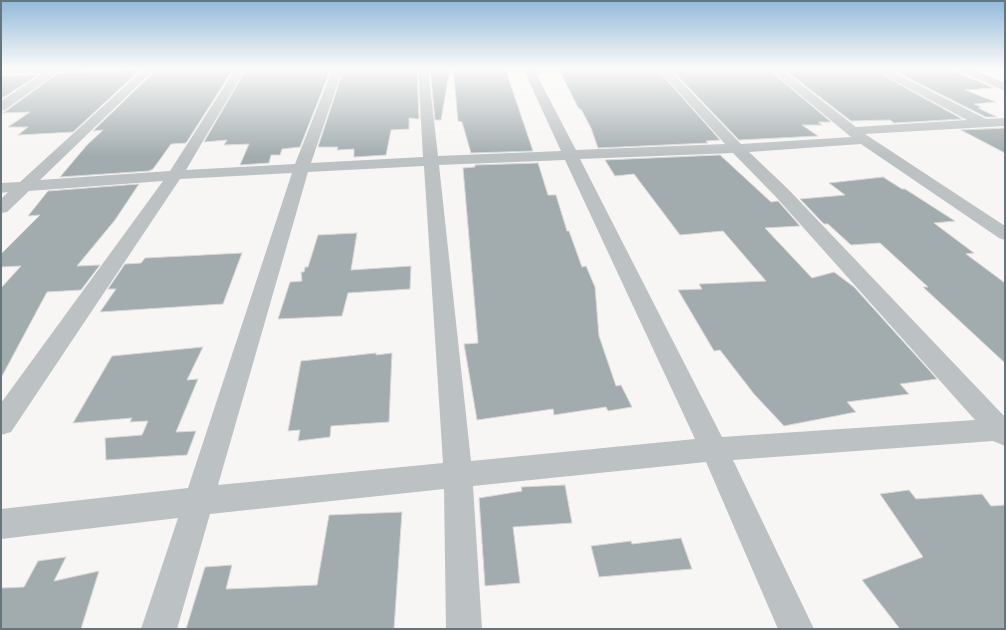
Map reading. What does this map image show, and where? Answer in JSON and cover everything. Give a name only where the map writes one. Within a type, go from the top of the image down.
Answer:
[{"type":"street","points":[[1,107],[15,97]]},
{"type":"street","points":[[1,208],[119,97]]},
{"type":"street","points":[[1,424],[175,175],[223,97]]},
{"type":"street","points":[[159,629],[200,501],[301,169],[327,97]]},
{"type":"street","points":[[425,97],[458,476],[464,629]]},
{"type":"street","points":[[542,97],[714,449],[796,629]]},
{"type":"street","points":[[689,97],[711,122],[740,148],[825,238],[1003,432]]},
{"type":"street","points":[[810,97],[864,140],[1005,234]]},
{"type":"street","points":[[932,97],[1005,134]]},
{"type":"street","points":[[852,131],[1005,122]]},
{"type":"street","points":[[1,188],[175,175],[430,161],[740,148],[864,140]]},
{"type":"street","points":[[1,524],[200,501],[714,449],[1003,432]]},
{"type":"building","points":[[25,97],[110,97],[73,132],[18,135],[28,127],[8,127],[30,112],[1,113]]},
{"type":"building","points":[[128,97],[215,97],[186,143],[171,144],[153,169],[149,171],[60,177],[87,145],[103,130],[93,131]]},
{"type":"building","points":[[230,97],[319,97],[300,147],[282,149],[280,155],[271,155],[269,163],[240,165],[249,144],[224,145],[227,140],[204,142]]},
{"type":"building","points":[[334,97],[418,97],[419,119],[409,118],[409,129],[391,130],[386,155],[354,157],[354,149],[337,150],[338,147],[318,147]]},
{"type":"building","points":[[433,97],[445,97],[441,120],[435,120]]},
{"type":"building","points":[[456,97],[515,97],[533,151],[471,153],[462,122],[458,121]]},
{"type":"building","points":[[573,97],[682,97],[720,140],[706,141],[708,143],[598,148],[591,128],[581,109],[579,109]]},
{"type":"building","points":[[698,97],[802,97],[831,122],[818,122],[822,125],[802,125],[818,136],[739,140]]},
{"type":"building","points":[[820,97],[923,97],[962,119],[894,123],[890,120],[851,121]]},
{"type":"building","points":[[947,97],[984,97],[996,102],[974,104],[981,107],[978,108],[997,117],[986,117]]},
{"type":"building","points":[[1005,128],[1005,153],[961,130]]},
{"type":"building","points":[[720,155],[771,202],[778,201],[800,226],[765,228],[812,278],[834,272],[854,287],[937,379],[900,384],[909,394],[847,402],[856,412],[784,426],[754,394],[720,350],[714,351],[678,290],[702,289],[699,284],[766,281],[723,231],[680,235],[634,174],[615,176],[605,160]]},
{"type":"building","points":[[538,163],[548,195],[556,195],[567,231],[569,231],[582,267],[586,266],[595,287],[599,336],[616,386],[621,385],[632,407],[608,411],[606,407],[554,415],[553,409],[477,420],[464,344],[478,343],[463,168],[475,167],[475,165]]},
{"type":"building","points":[[883,177],[902,189],[905,189],[955,221],[934,223],[974,253],[966,254],[1005,283],[1005,363],[923,287],[928,287],[880,243],[851,245],[828,224],[824,224],[800,199],[845,195],[829,183]]},
{"type":"building","points":[[139,184],[115,220],[77,266],[100,265],[81,290],[47,292],[1,378],[1,288],[21,266],[1,267],[1,254],[40,215],[28,216],[48,191]]},
{"type":"building","points":[[357,233],[351,270],[411,266],[410,289],[348,293],[342,316],[278,319],[290,282],[302,281],[301,272],[304,272],[305,267],[308,267],[318,235]]},
{"type":"building","points":[[242,253],[223,304],[100,312],[116,289],[108,289],[125,264],[141,263],[145,258]]},
{"type":"building","points":[[203,347],[187,380],[198,379],[176,432],[196,431],[187,455],[106,460],[105,438],[142,435],[148,421],[130,422],[132,418],[73,423],[112,356]]},
{"type":"building","points":[[376,353],[376,355],[392,353],[389,422],[331,426],[330,437],[298,441],[300,430],[288,431],[301,361]]},
{"type":"building","points":[[565,485],[572,523],[513,527],[520,583],[485,586],[479,498],[522,491],[521,487]]},
{"type":"building","points":[[909,490],[916,499],[982,494],[991,506],[1005,505],[1005,629],[900,629],[862,580],[923,557],[880,494]]},
{"type":"building","points":[[402,512],[394,629],[186,629],[205,567],[232,565],[226,589],[317,585],[329,515]]},
{"type":"building","points":[[681,538],[692,569],[599,577],[591,546],[631,541],[632,544]]},
{"type":"building","points":[[66,557],[54,581],[99,571],[81,629],[1,629],[1,588],[24,587],[38,561]]}]
